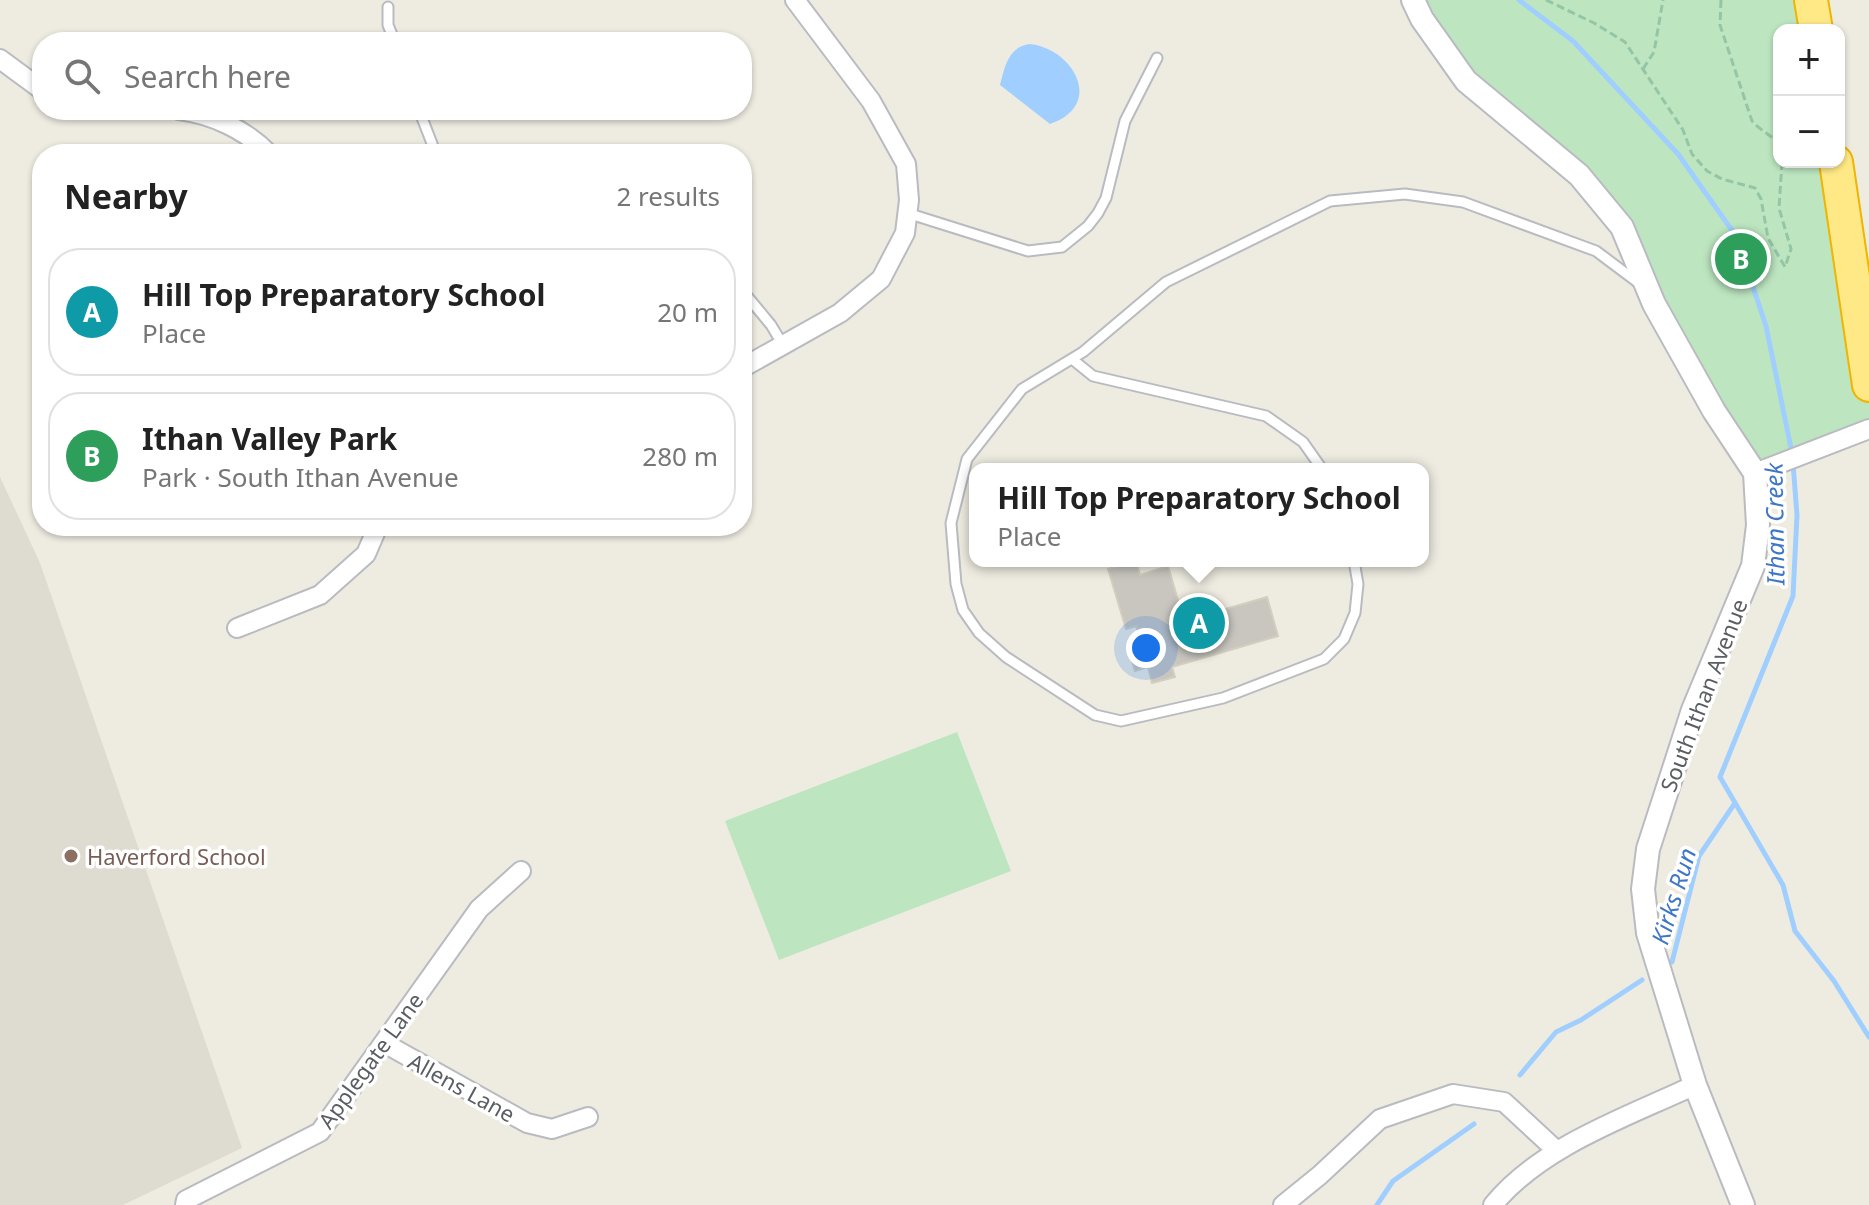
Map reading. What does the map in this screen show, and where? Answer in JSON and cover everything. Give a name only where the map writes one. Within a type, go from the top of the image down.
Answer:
[{"type":"highway","points":[[1811,0],[1815,24]]},
{"type":"highway","points":[[1837,168],[1869,385]]},
{"type":"street","points":[[752,363],[840,313],[881,279],[905,233],[906,164],[871,101],[795,0]]},
{"type":"street","points":[[1413,0],[1422,19],[1466,81],[1579,175],[1622,227],[1649,291],[1714,411],[1755,473],[1869,429]]},
{"type":"street","points":[[0,59],[32,83]]},
{"type":"street","points":[[216,120],[254,138],[260,144]]},
{"type":"street","name":"South Ithan Avenue","points":[[1743,1205],[1695,1085],[1648,933],[1643,889],[1648,849],[1693,710],[1753,566],[1758,525],[1755,473]]},
{"type":"street","points":[[237,628],[320,595],[366,554],[374,536]]},
{"type":"street","name":"Applegate Lane","points":[[185,1205],[186,1200],[320,1132],[479,909],[521,871]]},
{"type":"street","name":"Allens Lane","points":[[384,1043],[527,1123],[552,1129],[588,1117]]},
{"type":"street","points":[[1493,1205],[1507,1189],[1557,1151],[1695,1085]]},
{"type":"street","points":[[1283,1205],[1380,1119],[1453,1094],[1504,1102],[1557,1151]]},
{"type":"lane","points":[[388,7],[391,32]]},
{"type":"lane","points":[[907,213],[1028,251],[1062,247],[1088,226],[1106,198],[1125,121],[1157,58]]},
{"type":"lane","points":[[423,120],[432,144]]},
{"type":"lane","points":[[1355,567],[1358,584],[1355,613],[1344,639],[1324,659],[1223,698],[1121,721],[1095,715],[1006,657],[979,633],[963,610],[956,584],[951,523],[967,459],[1022,389],[1083,352],[1166,282],[1330,201],[1405,194],[1463,202],[1596,251],[1649,291]]},
{"type":"lane","points":[[752,302],[783,346]]},
{"type":"lane","points":[[1072,359],[1093,376],[1266,416],[1303,442],[1318,463]]},
{"type":"path","points":[[1546,0],[1625,42],[1683,130],[1692,154],[1707,171],[1722,179],[1755,188],[1761,199],[1768,238],[1785,267],[1791,249],[1779,208],[1782,168]]},
{"type":"path","points":[[1643,69],[1654,52],[1663,0]]},
{"type":"path","points":[[1721,0],[1720,25],[1752,121],[1761,132],[1773,138]]},
{"type":"shaded area","name":"Haverford School","points":[[0,477],[40,563],[242,1148],[123,1205],[0,1205]]},
{"type":"green space","points":[[1413,0],[1804,0],[1808,24],[1773,24],[1773,168],[1832,168],[1869,388],[1869,440],[1755,473],[1622,227],[1466,81]]},
{"type":"green space","points":[[957,732],[1011,871],[779,960],[725,821]]},
{"type":"water","points":[[1030,44],[1046,48],[1059,56],[1070,66],[1077,79],[1079,92],[1076,104],[1067,115],[1050,124],[1000,85],[1012,53]]},
{"type":"building","points":[[1138,567],[1140,575],[1168,567],[1184,621],[1267,597],[1278,636],[1172,667],[1175,677],[1152,683],[1148,667],[1135,671],[1130,654],[1144,650],[1136,626],[1126,629],[1108,569]]},
{"type":"waterway","name":"Ithan Creek","points":[[1519,0],[1573,41],[1678,154],[1736,236],[1766,326],[1792,453]]},
{"type":"waterway","name":"Ithan Creek","points":[[1793,463],[1797,515],[1793,596],[1720,777],[1783,885],[1795,931],[1834,981],[1869,1037]]},
{"type":"waterway","name":"Kirks Run","points":[[1672,962],[1699,856],[1735,803]]},
{"type":"waterway","name":"Kirks Run","points":[[1520,1075],[1556,1032],[1581,1020],[1642,980]]},
{"type":"waterway","name":"Kirks Run","points":[[1377,1205],[1393,1181],[1474,1124]]},
{"type":"place","name":"Ithan Valley Park","points":[[1741,259]]},
{"type":"place","name":"Hill Top Preparatory School","points":[[1199,623]]},
{"type":"place","name":"Haverford School","points":[[71,856]]}]
